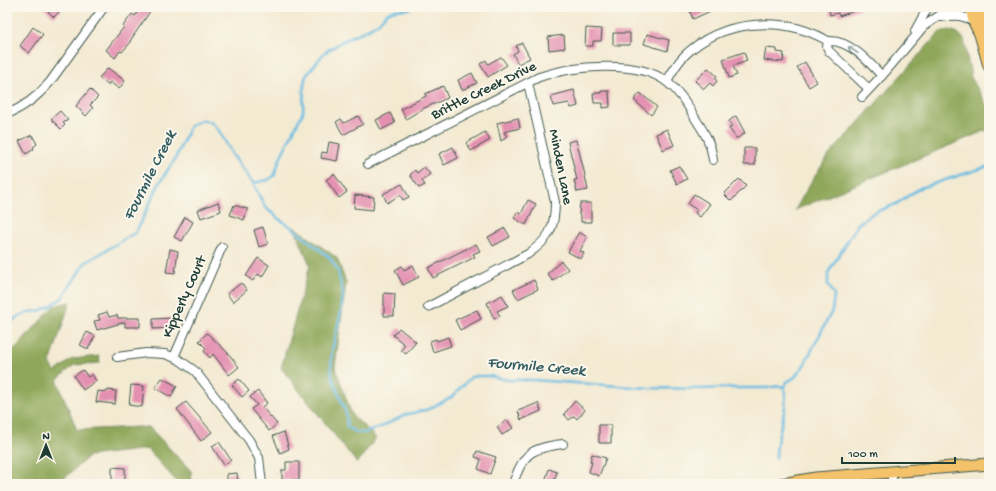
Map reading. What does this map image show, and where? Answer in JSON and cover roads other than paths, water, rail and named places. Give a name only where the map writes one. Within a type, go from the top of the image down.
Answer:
[{"type":"main road","points":[[971,7],[974,22],[980,34],[989,66]]},
{"type":"main road","points":[[980,7],[980,34]]},
{"type":"main road","points":[[781,484],[816,478],[989,464]]},
{"type":"street","points":[[7,114],[23,107],[40,93],[104,7]]},
{"type":"street","points":[[905,49],[928,7]]},
{"type":"street","points":[[862,97],[882,76],[920,30],[946,11],[957,7]]},
{"type":"street","points":[[937,18],[957,15],[963,16],[974,22]]},
{"type":"street","points":[[667,81],[676,65],[692,49],[719,33],[734,28],[753,25],[780,25],[797,28],[818,35],[828,41],[836,40],[845,44],[872,65],[882,76]]},
{"type":"street","points":[[828,41],[826,47],[829,51],[869,89]]},
{"type":"street","name":"Brittle Creek Drive","points":[[368,164],[539,77],[561,71],[606,68],[634,68],[644,70],[654,73],[667,81],[688,105],[710,141],[713,160]]},
{"type":"street","name":"Minden Lane","points":[[428,307],[528,254],[541,245],[550,231],[554,221],[555,202],[528,83]]},
{"type":"street","name":"Kipperly Court","points":[[174,357],[222,247]]},
{"type":"street","points":[[117,357],[156,353],[165,354],[174,357],[195,371],[249,440],[259,458],[262,484]]},
{"type":"street","points":[[513,484],[521,463],[531,452],[546,446],[563,444]]},
{"type":"street","points":[[892,472],[892,484]]},
{"type":"waterway","points":[[253,183],[268,180],[274,176],[281,156],[303,112],[304,83],[306,76],[324,53],[341,42],[370,28],[379,22],[387,13],[394,10],[409,9],[412,7]]},
{"type":"waterway","name":"Fourmile Creek","points":[[7,326],[17,317],[51,306],[62,298],[85,263],[136,232],[160,182],[175,159],[190,126],[201,120],[211,122],[220,132],[232,154],[253,183],[265,207],[329,257],[338,271],[343,295],[341,312],[332,350],[331,369],[332,376],[346,413],[347,427],[356,432],[365,433],[405,415],[429,409],[452,397],[471,377],[477,376],[490,376],[508,380],[532,380],[648,388],[701,389],[784,387]]},
{"type":"waterway","name":"Fourmile Creek","points":[[784,387],[787,382],[795,377],[804,365],[832,311],[834,295],[828,284],[828,273],[858,224],[873,213],[896,204],[920,188],[989,166]]},
{"type":"waterway","points":[[776,458],[776,449],[784,414],[784,387]]},
{"type":"waterway","name":"Fourmile Creek","points":[[7,407],[11,418],[7,429]]}]
